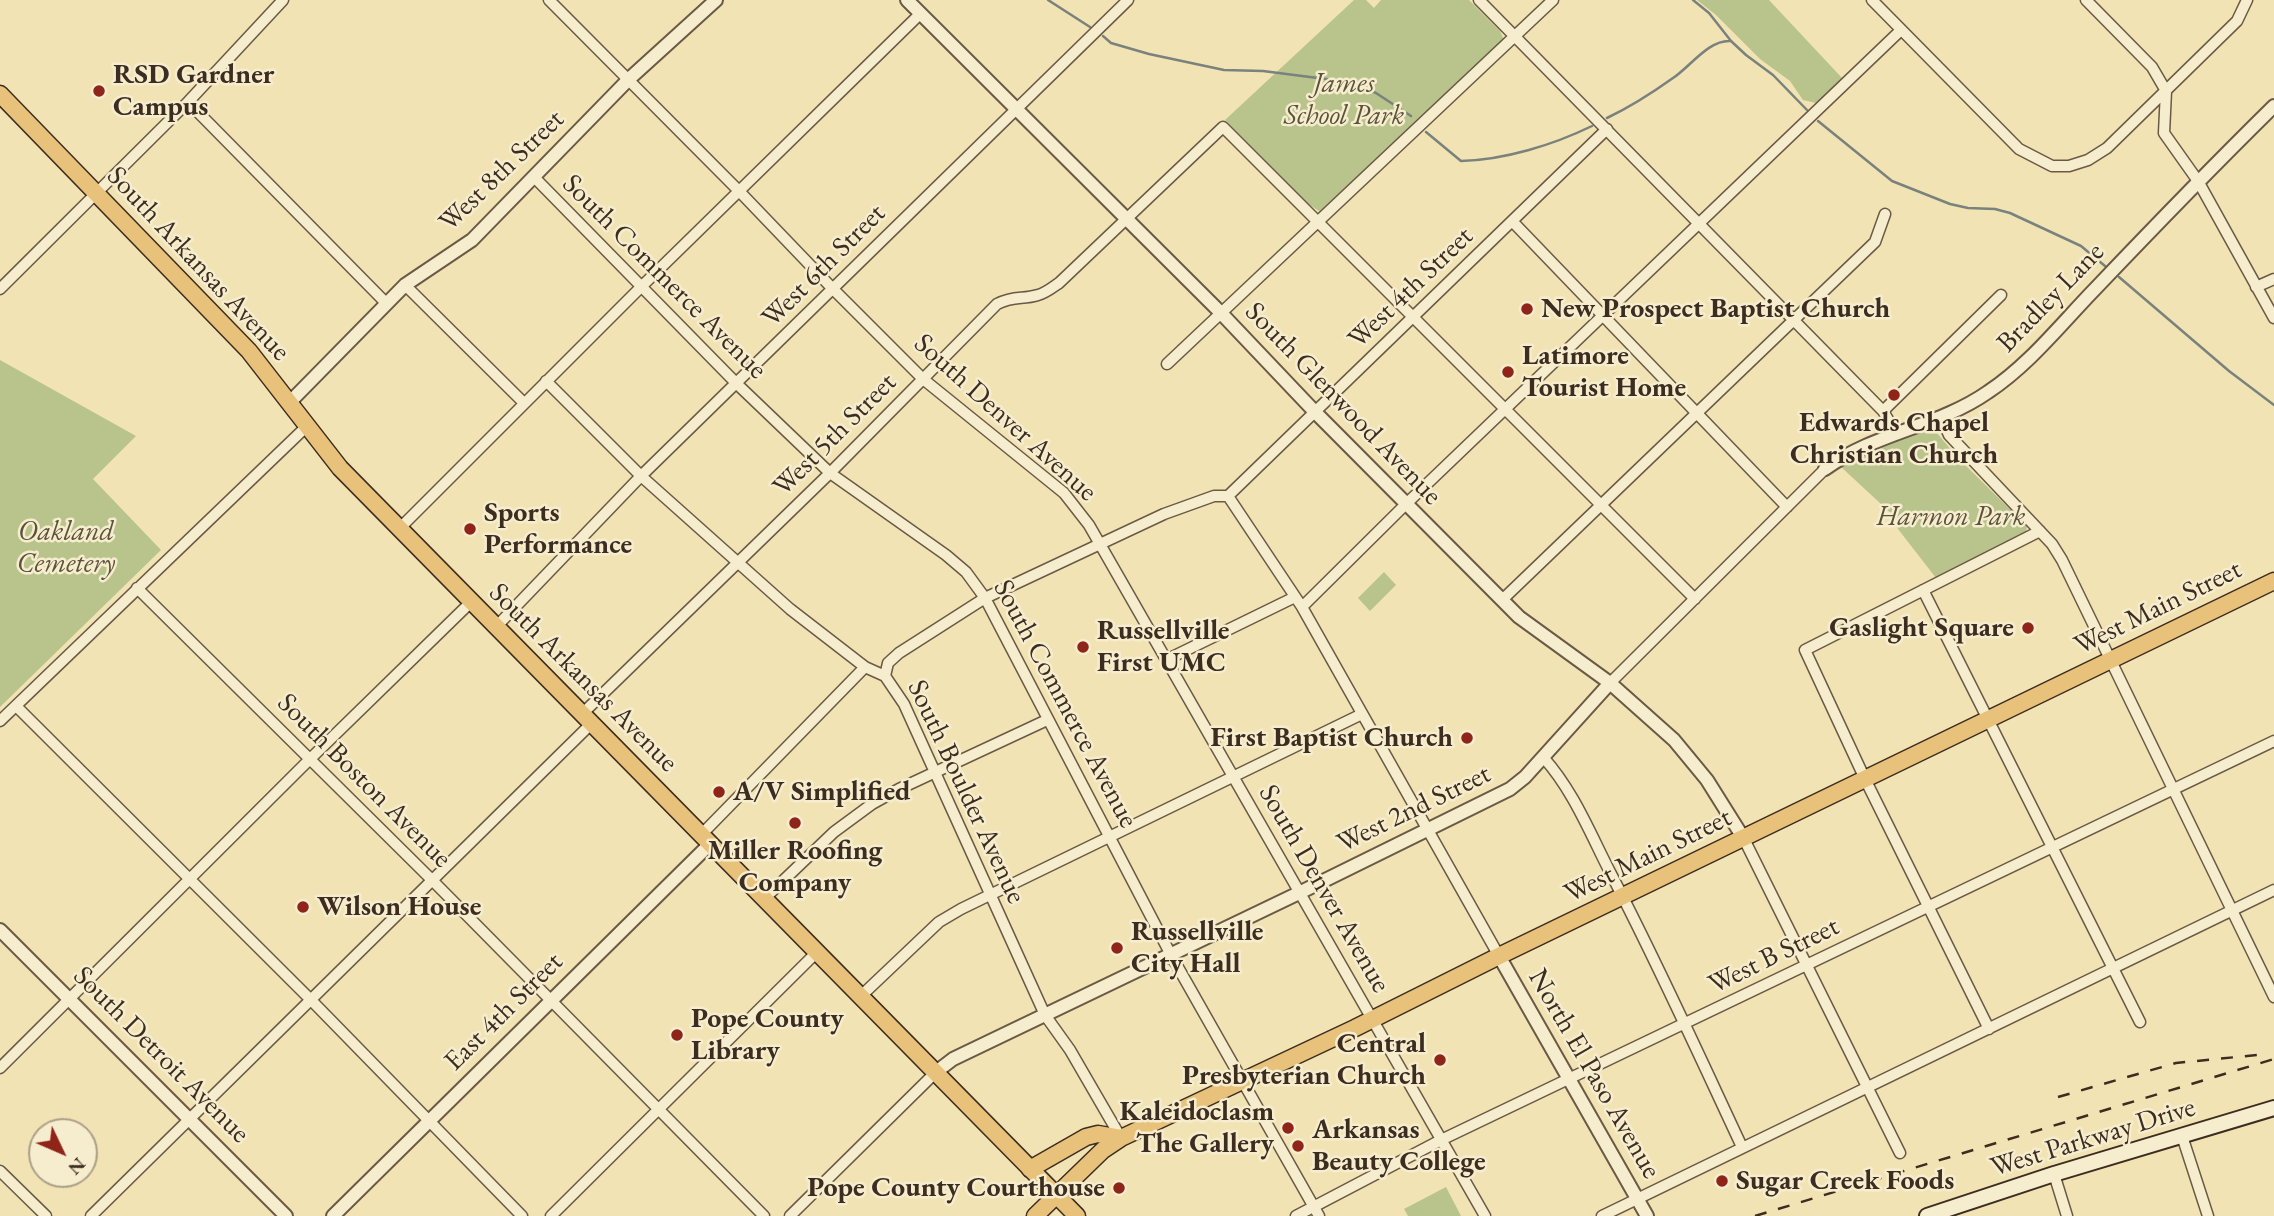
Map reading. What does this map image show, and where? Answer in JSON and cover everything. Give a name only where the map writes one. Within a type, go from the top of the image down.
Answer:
[{"type":"main road","name":"South Arkansas Avenue","points":[[0,94],[248,351],[340,468],[1077,1216]]},
{"type":"main road","name":"West Main Street","points":[[1035,1216],[1103,1150],[1121,1138],[1374,1019],[2274,582]]},
{"type":"main road","name":"West Parkway Drive","points":[[1927,1216],[2054,1174],[2274,1108]]},
{"type":"main road","points":[[1030,1169],[1086,1137],[1098,1134],[1121,1138]]},
{"type":"street","points":[[0,289],[188,102],[283,0]]},
{"type":"street","name":"South Denver Avenue","points":[[549,0],[923,379],[1064,493],[1077,507],[1301,892],[1485,1216]]},
{"type":"street","name":"West 8th Street","points":[[289,403],[405,285],[472,240],[629,79],[716,0]]},
{"type":"street","name":"South Glenwood Avenue","points":[[907,0],[1221,313],[1315,412],[1519,617],[1609,683],[1674,740],[1707,780],[1744,839]]},
{"type":"street","name":"West 6th Street","points":[[496,626],[641,476],[1128,0]]},
{"type":"street","points":[[1479,0],[1883,411],[1896,433]]},
{"type":"street","points":[[1167,364],[1553,0]]},
{"type":"street","points":[[1872,0],[2019,149],[2052,166],[2068,166],[2088,160],[2107,148],[2237,21],[2247,0]]},
{"type":"street","points":[[2086,0],[2152,67],[2166,91],[2164,133],[2198,181],[2274,318]]},
{"type":"street","points":[[400,528],[920,14]]},
{"type":"street","points":[[1302,607],[1901,30]]},
{"type":"street","points":[[188,102],[386,303]]},
{"type":"street","name":"Bradley Lane","points":[[1825,469],[1857,448],[1941,418],[1970,404],[2012,374],[2274,106]]},
{"type":"street","name":"West 5th Street","points":[[91,1216],[432,880],[739,562],[998,304],[1010,298],[1043,294],[1059,283],[1223,127],[1318,223]]},
{"type":"street","name":"West 4th Street","points":[[1228,496],[1607,129]]},
{"type":"street","name":"South Commerce Avenue","points":[[534,177],[737,384],[830,473],[967,572],[985,598],[1171,955],[1319,1216]]},
{"type":"street","points":[[1502,600],[1875,242],[1885,214]]},
{"type":"street","points":[[1513,221],[1787,507]]},
{"type":"street","points":[[1318,223],[1695,599]]},
{"type":"street","points":[[2256,287],[2274,279]]},
{"type":"street","points":[[405,285],[524,403]]},
{"type":"street","points":[[1883,411],[2001,295]]},
{"type":"street","name":"South Boulder Avenue","points":[[546,381],[641,476],[790,609],[865,667],[885,676],[904,704],[1045,1015],[1070,1050],[1121,1138]]},
{"type":"street","points":[[1941,418],[1949,435],[2052,544],[2062,560],[2274,997]]},
{"type":"street","points":[[0,721],[306,427]]},
{"type":"street","name":"West 2nd Street","points":[[936,1072],[954,1059],[1510,789],[1525,778],[1609,683],[1825,469]]},
{"type":"street","points":[[885,676],[888,663],[899,653],[985,598],[1164,514],[1214,496],[1228,496],[1302,607],[1499,956]]},
{"type":"street","points":[[1989,1029],[1865,779],[1805,650],[2040,531]]},
{"type":"street","name":"South Boston Avenue","points":[[137,588],[432,880],[764,1216]]},
{"type":"street","points":[[1923,590],[2140,1022]]},
{"type":"street","points":[[1166,660],[1295,597]]},
{"type":"street","points":[[0,1068],[471,602]]},
{"type":"street","points":[[706,840],[865,667]]},
{"type":"street","points":[[16,706],[190,878],[522,1216]]},
{"type":"street","points":[[861,996],[940,922],[990,894],[1362,714]]},
{"type":"street","points":[[764,899],[834,832],[872,804],[1047,720]]},
{"type":"street","name":"West B Street","points":[[1296,1216],[1441,1140],[2274,741]]},
{"type":"street","points":[[1543,757],[1558,775],[1576,805],[1623,896],[1742,1147]]},
{"type":"street","points":[[1744,839],[1900,1153]]},
{"type":"street","name":"East 4th Street","points":[[332,1216],[551,1001],[706,840]]},
{"type":"street","points":[[1602,1216],[2274,890]]},
{"type":"street","name":"South Detroit Avenue","points":[[0,930],[286,1216]]},
{"type":"street","points":[[551,1216],[817,952]]},
{"type":"street","name":"North El Paso Avenue","points":[[1499,956],[1647,1216]]},
{"type":"street","points":[[790,1216],[936,1072]]},
{"type":"street","points":[[2182,1136],[2208,1216]]},
{"type":"street","points":[[0,1171],[46,1216]]},
{"type":"street","points":[[2054,1174],[2067,1216]]},
{"type":"green space","name":"James School Park","points":[[1354,0],[1366,0],[1374,8],[1381,0],[1469,0],[1500,31],[1504,40],[1328,207],[1319,211],[1307,203],[1225,120]]},
{"type":"green space","points":[[1697,0],[1769,0],[1843,79],[1816,103],[1803,100],[1790,81],[1760,59]]},
{"type":"green space","name":"Oakland Cemetery","points":[[0,360],[136,436],[93,479],[161,550],[0,707]]},
{"type":"green space","name":"Harmon Park","points":[[1928,428],[1937,433],[1957,457],[2027,526],[2026,533],[1936,578],[1898,529],[1895,517],[1840,466],[1880,445]]},
{"type":"green space","points":[[1384,572],[1396,585],[1370,611],[1358,598]]},
{"type":"green space","points":[[1446,1187],[1461,1216],[1408,1216],[1404,1209]]},
{"type":"waterway","points":[[1048,0],[1090,27]]},
{"type":"waterway","points":[[1693,0],[1709,13],[1731,41]]},
{"type":"waterway","points":[[1103,36],[1111,43],[1149,54],[1224,70],[1263,71],[1349,82],[1376,93],[1411,116]]},
{"type":"waterway","points":[[1607,118],[1665,84],[1715,44],[1731,41],[1773,75],[1807,110]]},
{"type":"waterway","points":[[1818,121],[1892,181],[1950,204],[2010,213],[2081,246],[2105,266]]},
{"type":"waterway","points":[[1426,132],[1461,161],[1494,158],[1528,150],[1592,126]]},
{"type":"waterway","points":[[2119,277],[2229,371],[2274,405]]},
{"type":"railway","points":[[2058,1097],[2176,1063],[2267,1054]]},
{"type":"railway","points":[[1755,1216],[2274,1059]]},
{"type":"place","name":"RSD Gardner Campus","points":[[99,91]]},
{"type":"place","name":"New Prospect Baptist Church","points":[[1527,309]]},
{"type":"place","name":"Latimore Tourist Home","points":[[1508,372]]},
{"type":"place","name":"Edwards Chapel Christian Church","points":[[1894,395]]},
{"type":"place","name":"Sports Performance","points":[[470,529]]},
{"type":"place","name":"Gaslight Square","points":[[2028,628]]},
{"type":"place","name":"Russellville First UMC","points":[[1083,647]]},
{"type":"place","name":"First Baptist Church","points":[[1467,738]]},
{"type":"place","name":"A/V Simplified","points":[[719,792]]},
{"type":"place","name":"Miller Roofing Company","points":[[795,823]]},
{"type":"place","name":"Wilson House","points":[[303,907]]},
{"type":"place","name":"Russellville City Hall","points":[[1117,948]]},
{"type":"place","name":"Pope County Library","points":[[677,1035]]},
{"type":"place","name":"Central Presbyterian Church","points":[[1440,1060]]},
{"type":"place","name":"Kaleidoclasm The Gallery","points":[[1288,1128]]},
{"type":"place","name":"Arkansas Beauty College","points":[[1298,1146]]},
{"type":"place","name":"Sugar Creek Foods","points":[[1722,1181]]},
{"type":"place","name":"Pope County Courthouse","points":[[1119,1188]]}]
